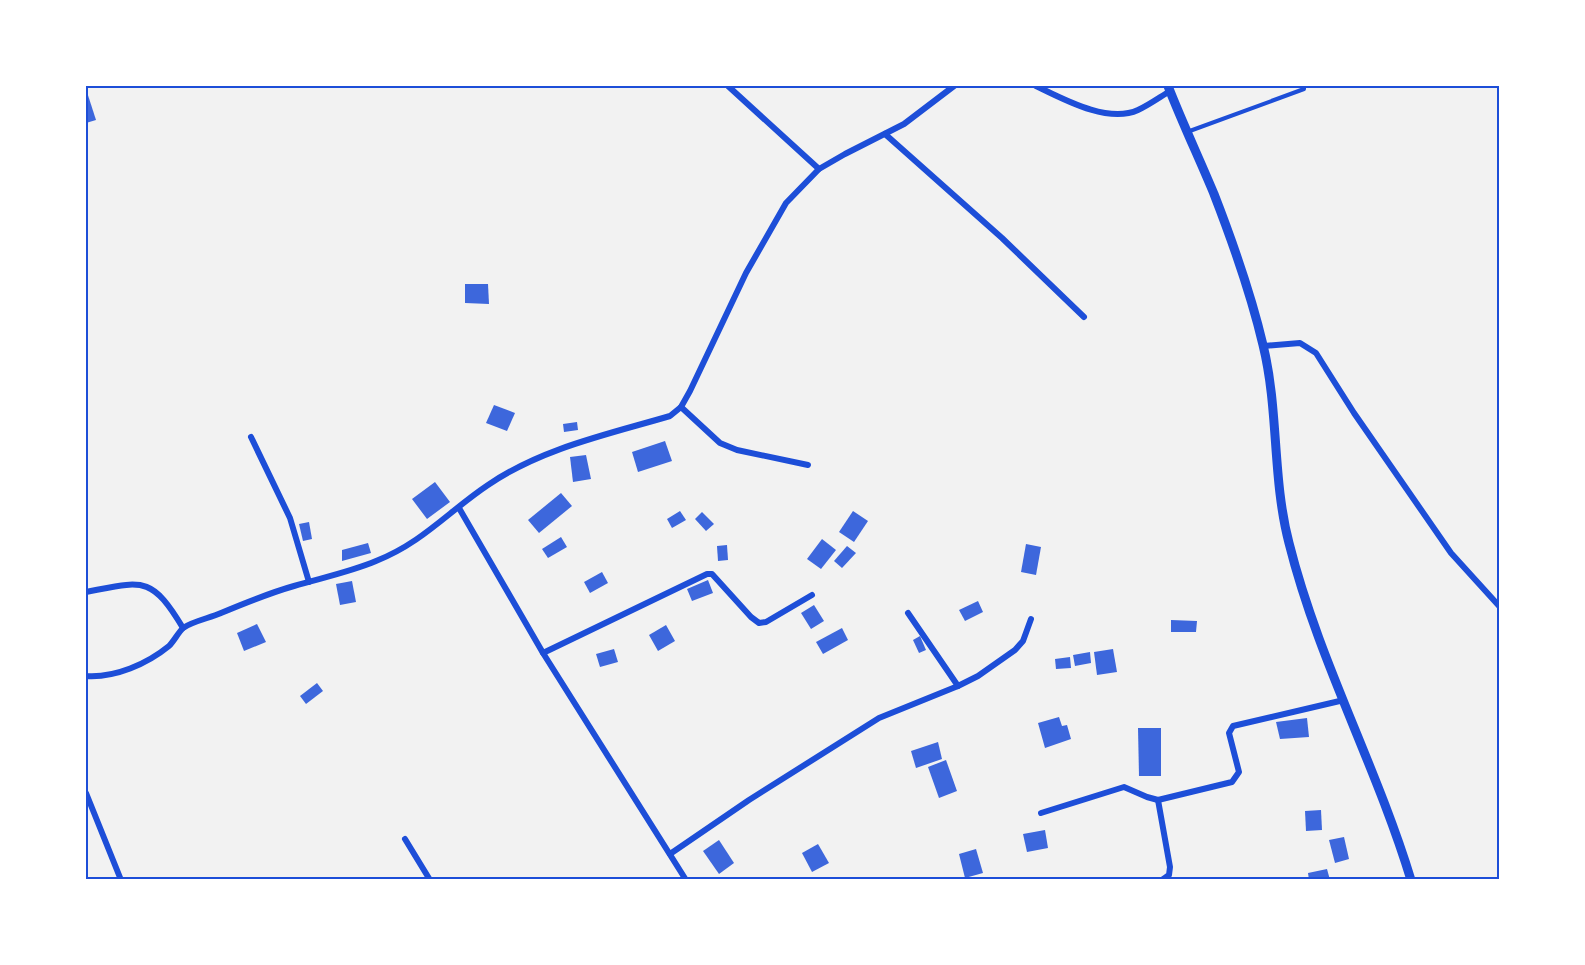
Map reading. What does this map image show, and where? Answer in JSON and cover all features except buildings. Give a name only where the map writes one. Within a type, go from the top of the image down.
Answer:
[{"type":"street","points":[[728,86],[819,169]]},
{"type":"street","points":[[86,676],[113,673],[137,666],[170,645],[183,628],[245,604],[377,561],[409,546],[489,484],[520,466],[574,445],[670,416],[681,407],[746,273],[786,203],[819,169],[904,124],[954,86]]},
{"type":"street","points":[[1036,86],[1090,110],[1116,113],[1136,111],[1169,88],[1214,195],[1264,346],[1288,542],[1314,624],[1397,832],[1411,879]]},
{"type":"street","points":[[885,134],[1002,238],[1084,317]]},
{"type":"street","points":[[1264,346],[1300,343],[1316,353],[1354,413],[1451,553],[1500,607]]},
{"type":"street","points":[[681,407],[720,443],[737,450],[808,465]]},
{"type":"street","points":[[251,437],[290,518],[309,582]]},
{"type":"street","points":[[459,508],[543,653],[686,879]]},
{"type":"street","points":[[543,653],[707,574],[712,574],[759,623],[765,622],[812,595]]},
{"type":"street","points":[[86,592],[135,584],[154,588],[163,597],[183,628]]},
{"type":"street","points":[[908,613],[958,686]]},
{"type":"street","points":[[670,854],[748,800],[879,718],[978,676],[1015,650],[1023,641],[1031,619]]},
{"type":"street","points":[[1041,813],[1124,787],[1158,800],[1232,782],[1239,772],[1229,733],[1233,726],[1344,700]]},
{"type":"street","points":[[86,793],[88,806],[121,879]]},
{"type":"street","points":[[1158,800],[1170,867],[1169,875],[1162,879]]},
{"type":"street","points":[[405,839],[430,879]]},
{"type":"lane","points":[[1187,132],[1304,89],[1304,86]]}]
